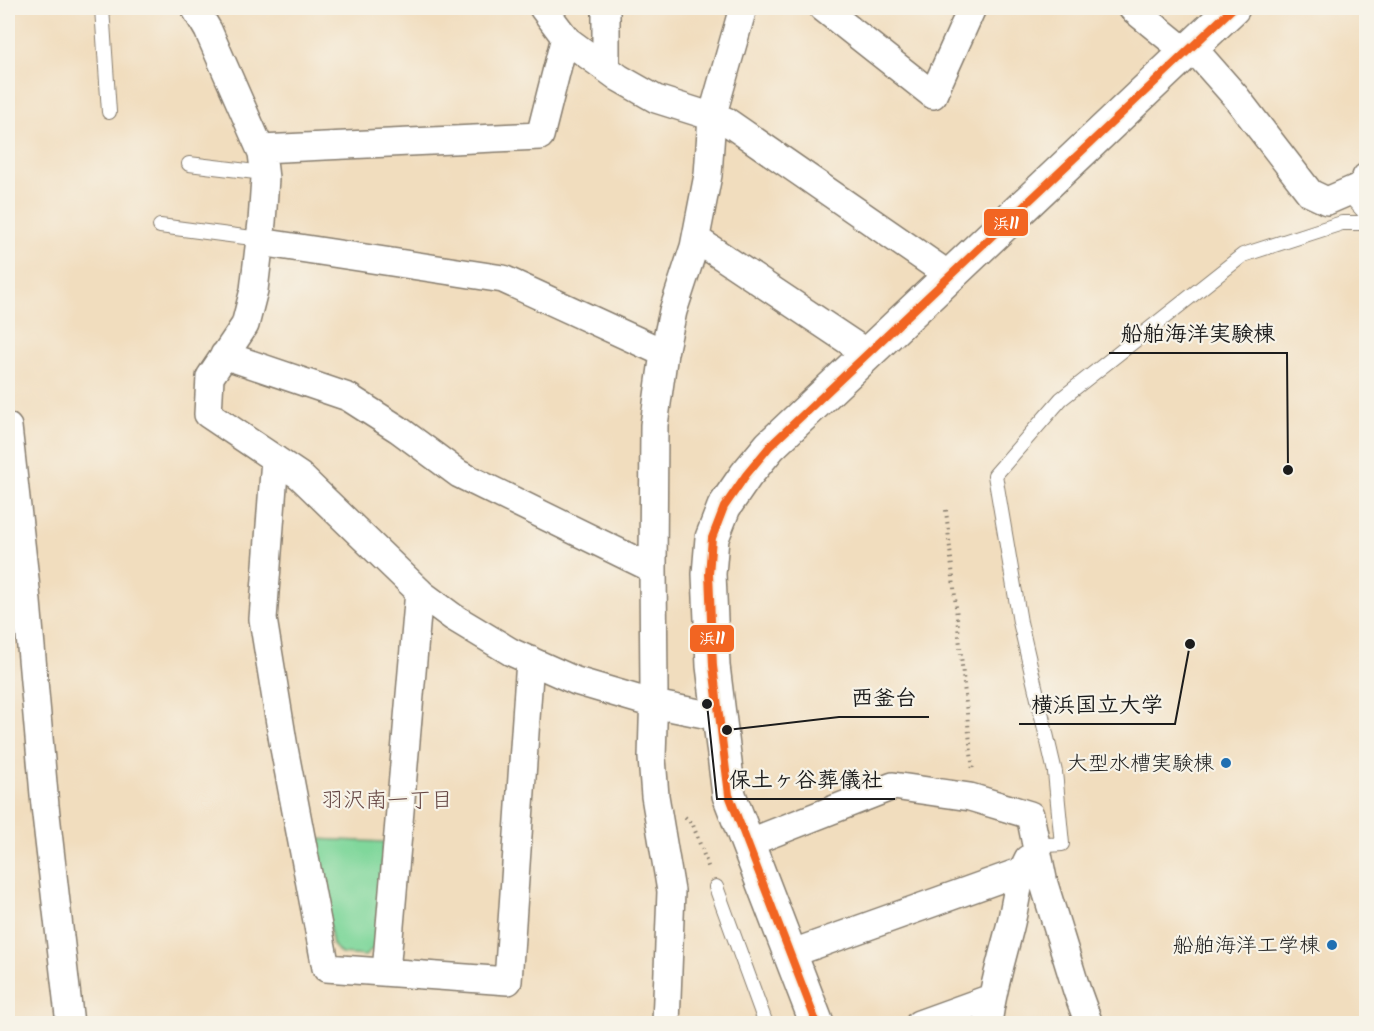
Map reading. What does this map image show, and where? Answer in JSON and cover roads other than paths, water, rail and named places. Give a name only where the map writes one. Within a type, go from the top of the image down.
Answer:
[{"type":"street","points":[[195,8],[208,30],[263,161],[260,240],[254,290],[245,325],[210,377],[208,414],[300,476],[419,591],[453,617],[511,652],[576,681],[654,704],[719,717]]},
{"type":"street","points":[[543,8],[567,40],[619,78],[656,99],[726,121],[950,276]]},
{"type":"street","points":[[606,8],[606,68]]},
{"type":"street","points":[[666,1023],[671,891],[654,792],[652,758],[654,425],[664,353],[673,311],[696,239],[708,175],[712,117],[743,8]]},
{"type":"street","points":[[823,8],[933,95],[972,8]]},
{"type":"street","points":[[1132,8],[1189,50],[1236,97],[1310,193],[1327,201],[1357,185]]},
{"type":"street","points":[[817,1023],[729,795],[713,666],[709,574],[712,538],[724,507],[770,446],[1233,8]]},
{"type":"street","points":[[263,161],[540,136],[565,37]]},
{"type":"street","points":[[696,239],[868,354]]},
{"type":"street","points":[[260,240],[503,279],[664,353]]},
{"type":"street","points":[[224,355],[348,397],[398,429],[459,474],[653,569]]},
{"type":"street","points":[[8,427],[16,580],[70,1023]]},
{"type":"street","points":[[274,459],[263,619],[284,748],[326,968],[508,981],[530,660]]},
{"type":"street","points":[[386,972],[419,591]]},
{"type":"street","points":[[748,843],[893,786],[975,799],[1030,815],[1044,884],[1089,1023]]},
{"type":"street","points":[[920,1023],[989,1011],[1022,871],[1036,844]]},
{"type":"street","points":[[790,954],[1022,871]]},
{"type":"lane","points":[[102,8],[109,112]]},
{"type":"lane","points":[[189,164],[263,161]]},
{"type":"lane","points":[[1357,185],[1366,214]]},
{"type":"lane","points":[[1036,844],[1062,844],[1056,782],[1020,622],[995,475],[1061,399],[1243,255],[1342,223],[1366,223]]},
{"type":"lane","points":[[160,226],[260,240]]},
{"type":"lane","points":[[716,887],[766,1023]]},
{"type":"place","name":"船舶海洋実験棟","points":[[1288,470]]},
{"type":"place","name":"横浜国立大学","points":[[1190,644]]},
{"type":"place","name":"保土ヶ谷葬儀社","points":[[707,704]]},
{"type":"place","name":"西釜台","points":[[727,730]]},
{"type":"place","name":"大型水槽実験棟","points":[[1226,763]]},
{"type":"place","name":"船舶海洋工学棟","points":[[1332,945]]},
{"type":"district","name":"羽沢南一丁目","points":[[387,799]]}]
